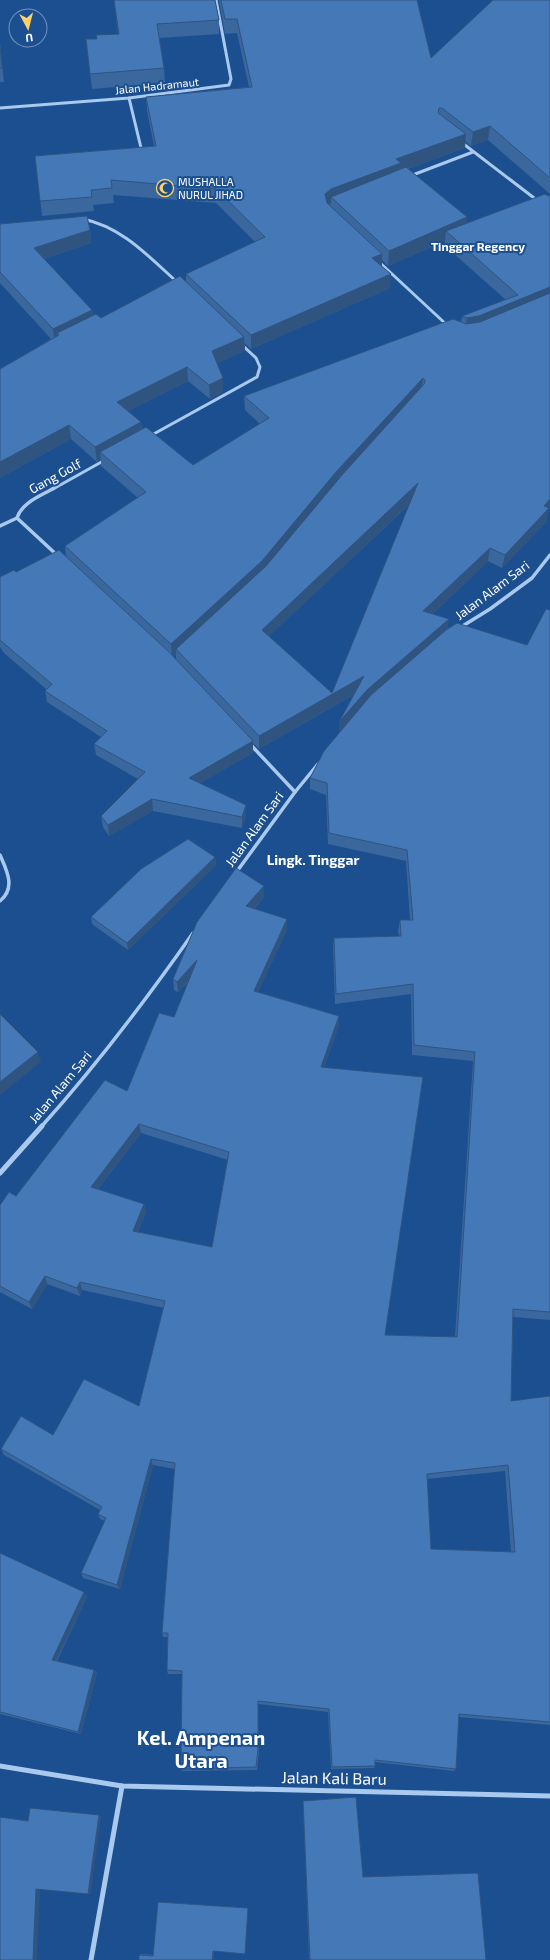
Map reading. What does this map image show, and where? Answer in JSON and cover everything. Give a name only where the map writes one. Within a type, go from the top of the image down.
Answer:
[{"type":"street","name":"Jalan Hadramaut","points":[[0,108],[130,98],[229,85],[231,80],[216,0]]},
{"type":"street","points":[[130,98],[143,156]]},
{"type":"street","points":[[456,138],[543,205]]},
{"type":"street","points":[[406,178],[473,152]]},
{"type":"street","points":[[77,219],[94,220],[107,225],[124,236],[179,284],[172,288]]},
{"type":"street","points":[[374,257],[453,331]]},
{"type":"street","points":[[145,438],[257,377],[260,367],[256,358],[239,342]]},
{"type":"street","name":"Gang Golf","points":[[17,518],[19,512],[26,504],[110,458]]},
{"type":"street","points":[[0,526],[17,518],[62,560]]},
{"type":"street","name":"Jalan Alam Sari","points":[[460,628],[490,609],[532,578],[550,555]]},
{"type":"street","points":[[247,741],[295,792]]},
{"type":"street","name":"Jalan Alam Sari","points":[[232,878],[295,792],[321,761]]},
{"type":"street","points":[[0,856],[10,875],[10,886],[3,899],[0,901]]},
{"type":"street","name":"Jalan Alam Sari","points":[[0,1173],[62,1105],[164,974],[196,929]]},
{"type":"street","name":"Jalan Kali Baru","points":[[0,1766],[122,1786],[550,1796]]},
{"type":"street","points":[[91,1960],[122,1786]]},
{"type":"building","points":[[114,0],[215,0],[219,20],[157,24],[164,68],[90,74],[86,39],[97,39],[96,35],[119,34]]},
{"type":"building","points":[[221,0],[417,0],[431,58],[493,0],[550,0],[550,178],[490,126],[473,132],[442,108],[439,108],[438,113],[466,134],[396,159],[401,163],[331,189],[325,194],[327,203],[382,254],[372,258],[391,274],[251,335],[186,274],[265,237],[216,189],[111,180],[112,188],[91,190],[92,197],[40,201],[35,156],[156,146],[146,97],[252,87],[237,19],[225,19]]},
{"type":"building","points":[[0,47],[2,68],[0,68]]},
{"type":"building","points":[[406,167],[467,217],[389,251],[331,197]]},
{"type":"building","points":[[545,194],[548,196],[550,195],[550,287],[479,316],[467,318],[462,316],[518,295],[446,231]]},
{"type":"building","points":[[87,216],[90,230],[34,248],[92,310],[53,329],[0,272],[0,224]]},
{"type":"building","points":[[180,276],[244,337],[212,351],[223,378],[209,385],[187,367],[117,402],[141,422],[95,447],[69,425],[0,462],[0,369],[59,335],[57,333],[96,314],[101,318]]},
{"type":"building","points":[[550,293],[550,499],[544,506],[549,508],[505,555],[490,548],[423,611],[449,619],[367,690],[339,722],[364,676],[259,736],[176,649],[266,566],[342,475],[425,383],[423,378],[336,472],[262,561],[171,644],[65,546],[146,492],[100,452],[146,427],[193,465],[269,418],[244,396],[453,319],[466,324],[480,322]],"holes":[[[418,483],[332,693],[262,630]]]},
{"type":"building","points":[[59,550],[169,652],[253,741],[189,778],[246,805],[242,817],[152,799],[108,825],[101,816],[145,772],[94,744],[107,731],[45,691],[52,684],[0,639],[0,577],[14,570],[16,572]]},
{"type":"building","points":[[546,609],[550,610],[550,1312],[513,1309],[511,1401],[550,1396],[550,1722],[459,1714],[456,1769],[375,1760],[375,1766],[332,1767],[329,1709],[258,1701],[258,1748],[256,1767],[181,1769],[182,1671],[167,1670],[168,1633],[162,1633],[175,1463],[151,1459],[117,1585],[81,1573],[106,1518],[98,1514],[102,1507],[1,1449],[21,1416],[53,1435],[84,1379],[139,1406],[165,1301],[80,1282],[77,1288],[45,1276],[29,1302],[0,1286],[0,1205],[9,1192],[16,1196],[105,1080],[127,1091],[159,1013],[174,1017],[197,960],[177,982],[173,979],[197,922],[236,868],[264,886],[246,906],[287,919],[254,991],[339,1016],[321,1067],[423,1077],[385,1335],[457,1337],[475,1052],[414,1045],[413,984],[336,994],[334,938],[401,936],[400,920],[413,920],[407,850],[329,833],[327,783],[310,778],[324,751],[371,695],[446,630],[457,623],[527,645]],"holes":[[[139,1124],[229,1152],[212,1247],[133,1231],[144,1204],[91,1187]],[[508,1465],[515,1552],[431,1549],[427,1474]]]},
{"type":"building","points":[[188,839],[215,857],[127,943],[91,917],[141,869]]},
{"type":"building","points":[[0,1014],[38,1052],[0,1082]]},
{"type":"building","points":[[0,1553],[84,1592],[52,1660],[94,1670],[78,1732],[0,1712]]},
{"type":"building","points":[[356,1797],[363,1877],[478,1873],[486,1960],[310,1960],[303,1801]]},
{"type":"building","points":[[30,1808],[99,1815],[88,1894],[36,1889],[33,1960],[0,1960],[0,1817],[28,1821]]},
{"type":"building","points":[[158,1902],[248,1908],[245,1954],[213,1951],[212,1960],[139,1960],[139,1955],[153,1956]]},
{"type":"place","name":"MUSHALLA NURUL JIHAD","points":[[165,188]]},
{"type":"district","name":"Tinggar Regency","points":[[478,247]]},
{"type":"district","name":"Lingk. Tinggar","points":[[313,860]]},
{"type":"district","name":"Kel. Ampenan Utara","points":[[201,1750]]}]
